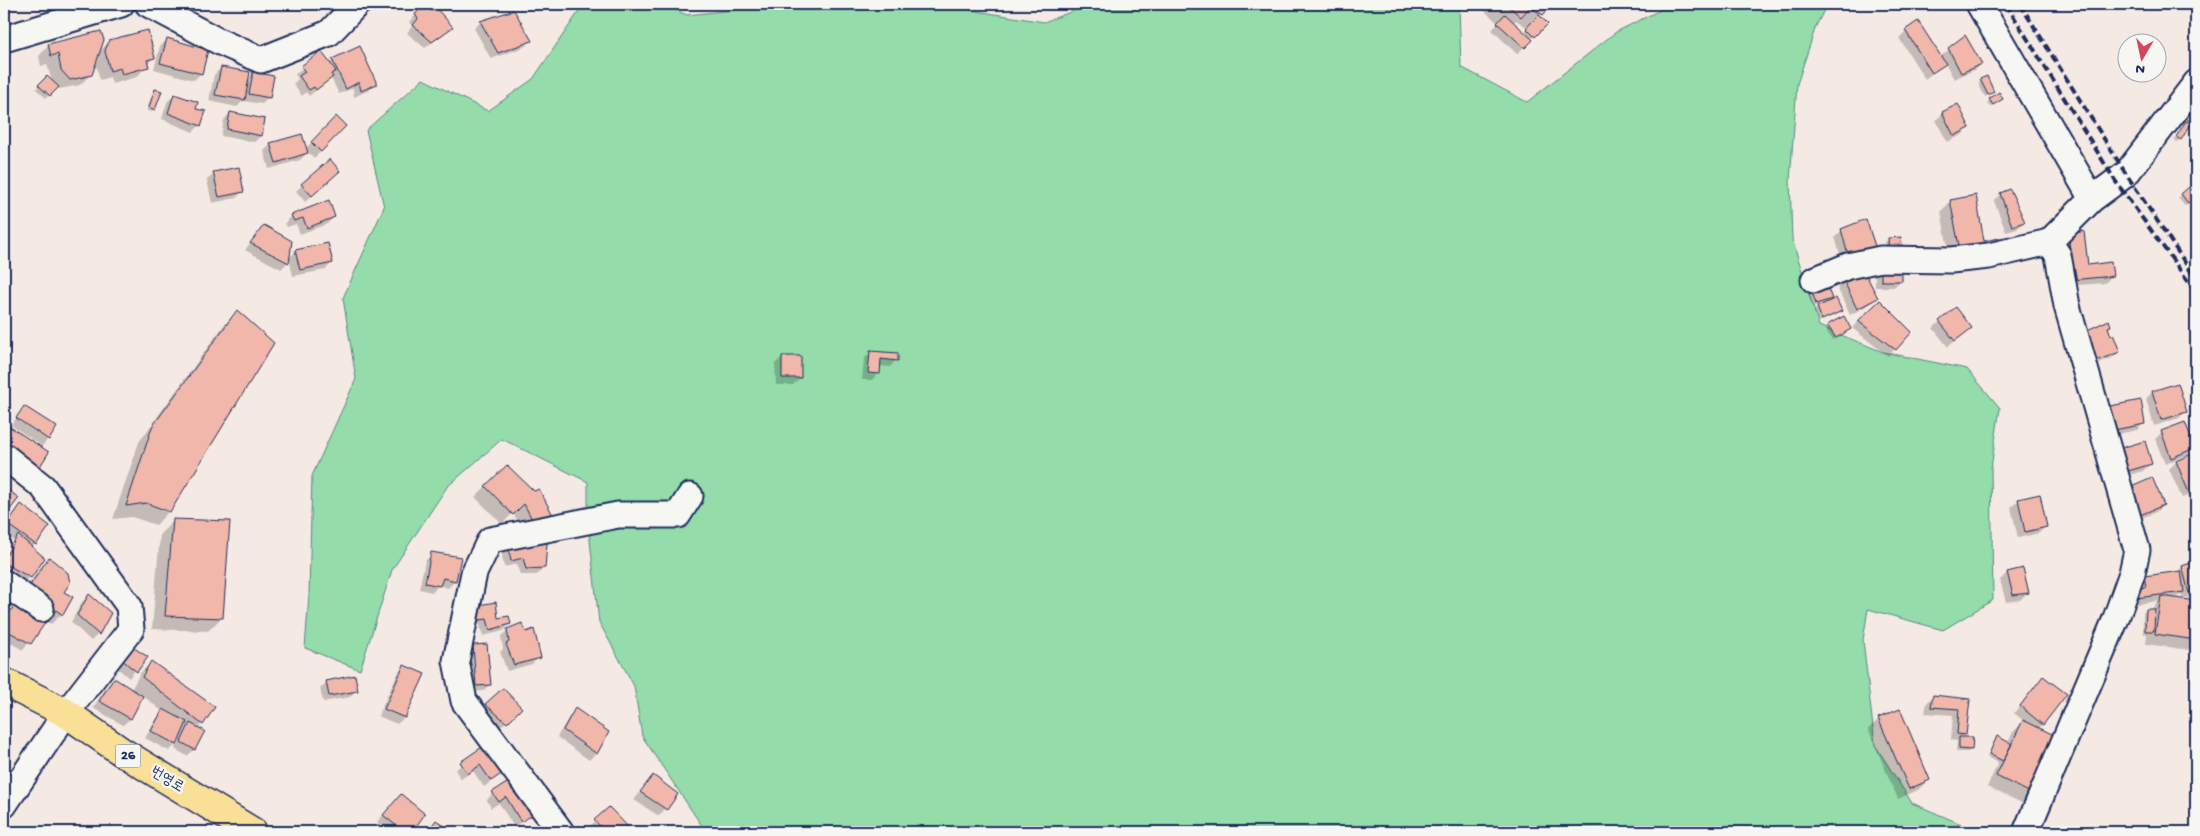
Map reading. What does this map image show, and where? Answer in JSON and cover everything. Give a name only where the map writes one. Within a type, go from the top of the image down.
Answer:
[{"type":"main road","name":"번영로","points":[[4,682],[66,713],[122,752],[253,832]]},
{"type":"street","points":[[4,39],[122,4]]},
{"type":"street","points":[[148,4],[218,41],[261,60],[329,33],[357,4]]},
{"type":"street","points":[[1979,4],[2092,199]]},
{"type":"street","points":[[1814,280],[1848,266],[1881,259],[1951,260],[1989,256],[2049,242],[2092,199],[2126,174],[2196,83]]},
{"type":"street","points":[[2026,832],[2115,621],[2132,573],[2137,550],[2067,306],[2058,255],[2049,242]]},
{"type":"street","points":[[4,456],[43,487],[129,606],[131,629],[66,713],[4,805]]},
{"type":"street","points":[[556,831],[464,700],[456,662],[474,573],[490,540],[618,515],[678,515],[690,496]]},
{"type":"street","points":[[4,583],[42,609]]},
{"type":"green space","points":[[584,4],[662,4],[687,15],[741,9],[743,4],[933,4],[1044,22],[1092,4],[1459,4],[1461,67],[1527,102],[1616,32],[1672,4],[1827,4],[1816,26],[1797,84],[1790,180],[1792,239],[1819,326],[1883,352],[1967,369],[2000,408],[1991,468],[1993,600],[1943,630],[1868,609],[1863,640],[1875,745],[1912,803],[1961,824],[1961,832],[706,832],[642,736],[634,686],[599,622],[588,522],[588,482],[502,439],[447,487],[392,570],[360,670],[305,648],[309,595],[312,476],[356,379],[343,298],[384,207],[366,130],[423,79],[488,111],[533,79]]},
{"type":"building","points":[[426,4],[431,11],[436,8],[453,27],[432,42],[413,25],[418,19],[415,14]]},
{"type":"building","points":[[1506,4],[1553,4],[1543,15],[1530,7],[1521,17]]},
{"type":"building","points":[[514,10],[532,41],[498,53],[480,21]]},
{"type":"building","points":[[1505,14],[1533,40],[1525,48],[1497,23]]},
{"type":"building","points":[[1539,15],[1548,24],[1535,37],[1526,28]]},
{"type":"building","points":[[1918,21],[1946,64],[1932,73],[1905,30]]},
{"type":"building","points":[[148,30],[155,58],[147,60],[149,67],[122,74],[120,68],[110,71],[105,51],[109,40]]},
{"type":"building","points":[[101,31],[104,40],[92,75],[70,80],[61,70],[58,54],[51,56],[48,44]]},
{"type":"building","points":[[1965,35],[1982,64],[1961,73],[1948,48]]},
{"type":"building","points":[[167,38],[208,50],[202,74],[160,63]]},
{"type":"building","points":[[360,46],[377,84],[361,91],[359,82],[346,89],[332,59]]},
{"type":"building","points":[[321,51],[336,71],[331,74],[333,77],[316,90],[314,87],[309,90],[299,76],[305,72],[301,66]]},
{"type":"building","points":[[221,67],[250,72],[245,100],[215,95]]},
{"type":"building","points":[[253,72],[274,76],[270,98],[249,94]]},
{"type":"building","points":[[47,76],[59,87],[50,96],[38,85]]},
{"type":"building","points":[[1987,76],[1994,92],[1988,95],[1980,79]]},
{"type":"building","points":[[155,89],[162,91],[155,110],[149,107]]},
{"type":"building","points":[[1999,92],[2003,99],[1993,105],[1989,99]]},
{"type":"building","points":[[174,94],[198,102],[196,109],[206,111],[201,126],[168,113]]},
{"type":"building","points":[[1958,104],[1970,128],[1954,136],[1942,112]]},
{"type":"building","points":[[230,112],[265,119],[262,136],[227,129]]},
{"type":"building","points":[[2190,113],[2196,119],[2196,126],[2186,118]]},
{"type":"building","points":[[336,116],[346,126],[321,152],[311,142]]},
{"type":"building","points":[[2186,121],[2191,124],[2181,140],[2176,137]]},
{"type":"building","points":[[302,134],[308,153],[276,163],[270,143]]},
{"type":"building","points":[[330,159],[340,171],[312,196],[301,184]]},
{"type":"building","points":[[239,167],[244,192],[219,197],[213,172]]},
{"type":"building","points":[[2189,187],[2196,197],[2188,203],[2181,194]]},
{"type":"building","points":[[2010,189],[2025,222],[2012,226],[2000,193]]},
{"type":"building","points":[[1976,195],[1984,241],[2010,236],[2012,246],[1961,256],[1950,200]]},
{"type":"building","points":[[329,200],[335,217],[307,228],[303,218],[294,221],[291,215]]},
{"type":"building","points":[[1866,219],[1876,249],[1849,259],[1841,229]]},
{"type":"building","points":[[264,225],[292,241],[289,263],[250,243]]},
{"type":"building","points":[[2084,231],[2088,265],[2111,262],[2113,276],[2071,280],[2069,235]]},
{"type":"building","points":[[1901,237],[1903,253],[1889,254],[1888,238]]},
{"type":"building","points":[[328,243],[333,263],[300,270],[295,250]]},
{"type":"building","points":[[1881,264],[1902,264],[1902,281],[1881,281]]},
{"type":"building","points":[[1864,271],[1878,298],[1857,309],[1843,279]]},
{"type":"building","points":[[1825,281],[1832,299],[1816,304],[1810,286]]},
{"type":"building","points":[[1836,298],[1842,311],[1822,320],[1817,307]]},
{"type":"building","points":[[1880,300],[1912,332],[1896,350],[1858,321]]},
{"type":"building","points":[[1956,307],[1972,328],[1955,341],[1939,321]]},
{"type":"building","points":[[237,310],[274,343],[170,512],[146,503],[126,506],[152,427]]},
{"type":"building","points":[[1844,316],[1851,329],[1836,338],[1827,325]]},
{"type":"building","points":[[2109,320],[2111,326],[2108,327],[2111,336],[2113,334],[2120,352],[2093,362],[2083,332]]},
{"type":"building","points":[[870,351],[898,353],[898,361],[881,359],[880,374],[868,373]]},
{"type":"building","points":[[782,356],[801,356],[801,378],[782,378]]},
{"type":"building","points":[[2178,383],[2187,412],[2161,420],[2152,391]]},
{"type":"building","points":[[2141,400],[2145,424],[2109,431],[2105,407]]},
{"type":"building","points":[[24,406],[57,427],[49,440],[16,418]]},
{"type":"building","points":[[2185,422],[2195,448],[2171,458],[2161,431]]},
{"type":"building","points":[[4,423],[49,452],[39,468],[4,446]]},
{"type":"building","points":[[2145,441],[2152,464],[2128,471],[2121,448]]},
{"type":"building","points":[[2196,452],[2196,490],[2189,493],[2176,461]]},
{"type":"building","points":[[507,465],[534,491],[539,489],[554,517],[534,523],[524,504],[513,515],[485,486]]},
{"type":"building","points":[[2152,477],[2164,505],[2140,515],[2129,487]]},
{"type":"building","points":[[4,487],[19,498],[6,515],[4,513]]},
{"type":"building","points":[[2040,494],[2047,527],[2025,532],[2018,499]]},
{"type":"building","points":[[21,504],[50,526],[36,545],[7,524]]},
{"type":"building","points":[[173,519],[230,521],[223,618],[165,616]]},
{"type":"building","points":[[548,532],[545,568],[526,569],[523,558],[511,561],[507,541]]},
{"type":"building","points":[[18,535],[45,558],[31,578],[4,563],[4,559]]},
{"type":"building","points":[[431,552],[461,557],[456,581],[443,578],[440,586],[425,583]]},
{"type":"building","points":[[49,557],[68,573],[70,583],[64,592],[73,597],[63,615],[27,590]]},
{"type":"building","points":[[2196,561],[2196,591],[2189,593],[2182,566]]},
{"type":"building","points":[[2023,568],[2029,593],[2013,595],[2007,572]]},
{"type":"building","points":[[2181,571],[2184,592],[2136,598],[2135,589],[2146,587],[2144,576]]},
{"type":"building","points":[[4,591],[14,599],[4,615]]},
{"type":"building","points":[[89,594],[111,613],[99,635],[77,615]]},
{"type":"building","points":[[2161,596],[2196,601],[2196,640],[2155,634]]},
{"type":"building","points":[[19,598],[47,620],[31,644],[4,629],[4,622]]},
{"type":"building","points":[[496,602],[498,618],[509,616],[511,624],[490,630],[487,619],[472,621],[473,606]]},
{"type":"building","points":[[2146,609],[2155,609],[2154,631],[2145,631]]},
{"type":"building","points":[[522,623],[526,632],[534,629],[541,658],[514,665],[506,644],[509,642],[507,629]]},
{"type":"building","points":[[487,644],[491,685],[476,686],[473,645]]},
{"type":"building","points":[[131,646],[148,657],[137,672],[121,659]]},
{"type":"building","points":[[151,661],[215,707],[203,725],[142,677]]},
{"type":"building","points":[[404,665],[425,674],[405,718],[384,709]]},
{"type":"building","points":[[355,675],[358,691],[329,696],[326,681]]},
{"type":"building","points":[[2043,676],[2067,694],[2043,725],[2020,706]]},
{"type":"building","points":[[114,678],[143,696],[131,719],[99,701]]},
{"type":"building","points":[[503,688],[522,708],[507,723],[485,704]]},
{"type":"building","points":[[1933,695],[1970,699],[1966,735],[1957,734],[1959,709],[1931,707]]},
{"type":"building","points":[[575,708],[609,732],[597,754],[563,730]]},
{"type":"building","points":[[163,709],[187,722],[177,745],[151,731]]},
{"type":"building","points":[[1900,709],[1930,780],[1909,789],[1878,718]]},
{"type":"building","points":[[2023,720],[2060,738],[2033,794],[1996,776]]},
{"type":"building","points":[[190,723],[205,731],[195,750],[181,742]]},
{"type":"building","points":[[1997,736],[2012,744],[2003,761],[1989,754]]},
{"type":"building","points":[[1959,737],[1973,737],[1972,750],[1959,749]]},
{"type":"building","points":[[488,743],[507,770],[491,781],[480,765],[468,774],[460,762]]},
{"type":"building","points":[[653,775],[678,794],[667,810],[640,792]]},
{"type":"building","points":[[517,777],[539,811],[521,822],[506,797],[499,802],[492,792]]},
{"type":"building","points":[[401,794],[425,814],[412,832],[404,832],[383,815]]},
{"type":"building","points":[[609,807],[633,832],[606,832],[594,820]]},
{"type":"building","points":[[436,820],[453,832],[427,832]]},
{"type":"railway","points":[[2006,4],[2116,182],[2196,292]]},
{"type":"railway","points":[[2020,4],[2126,174],[2196,279]]}]
